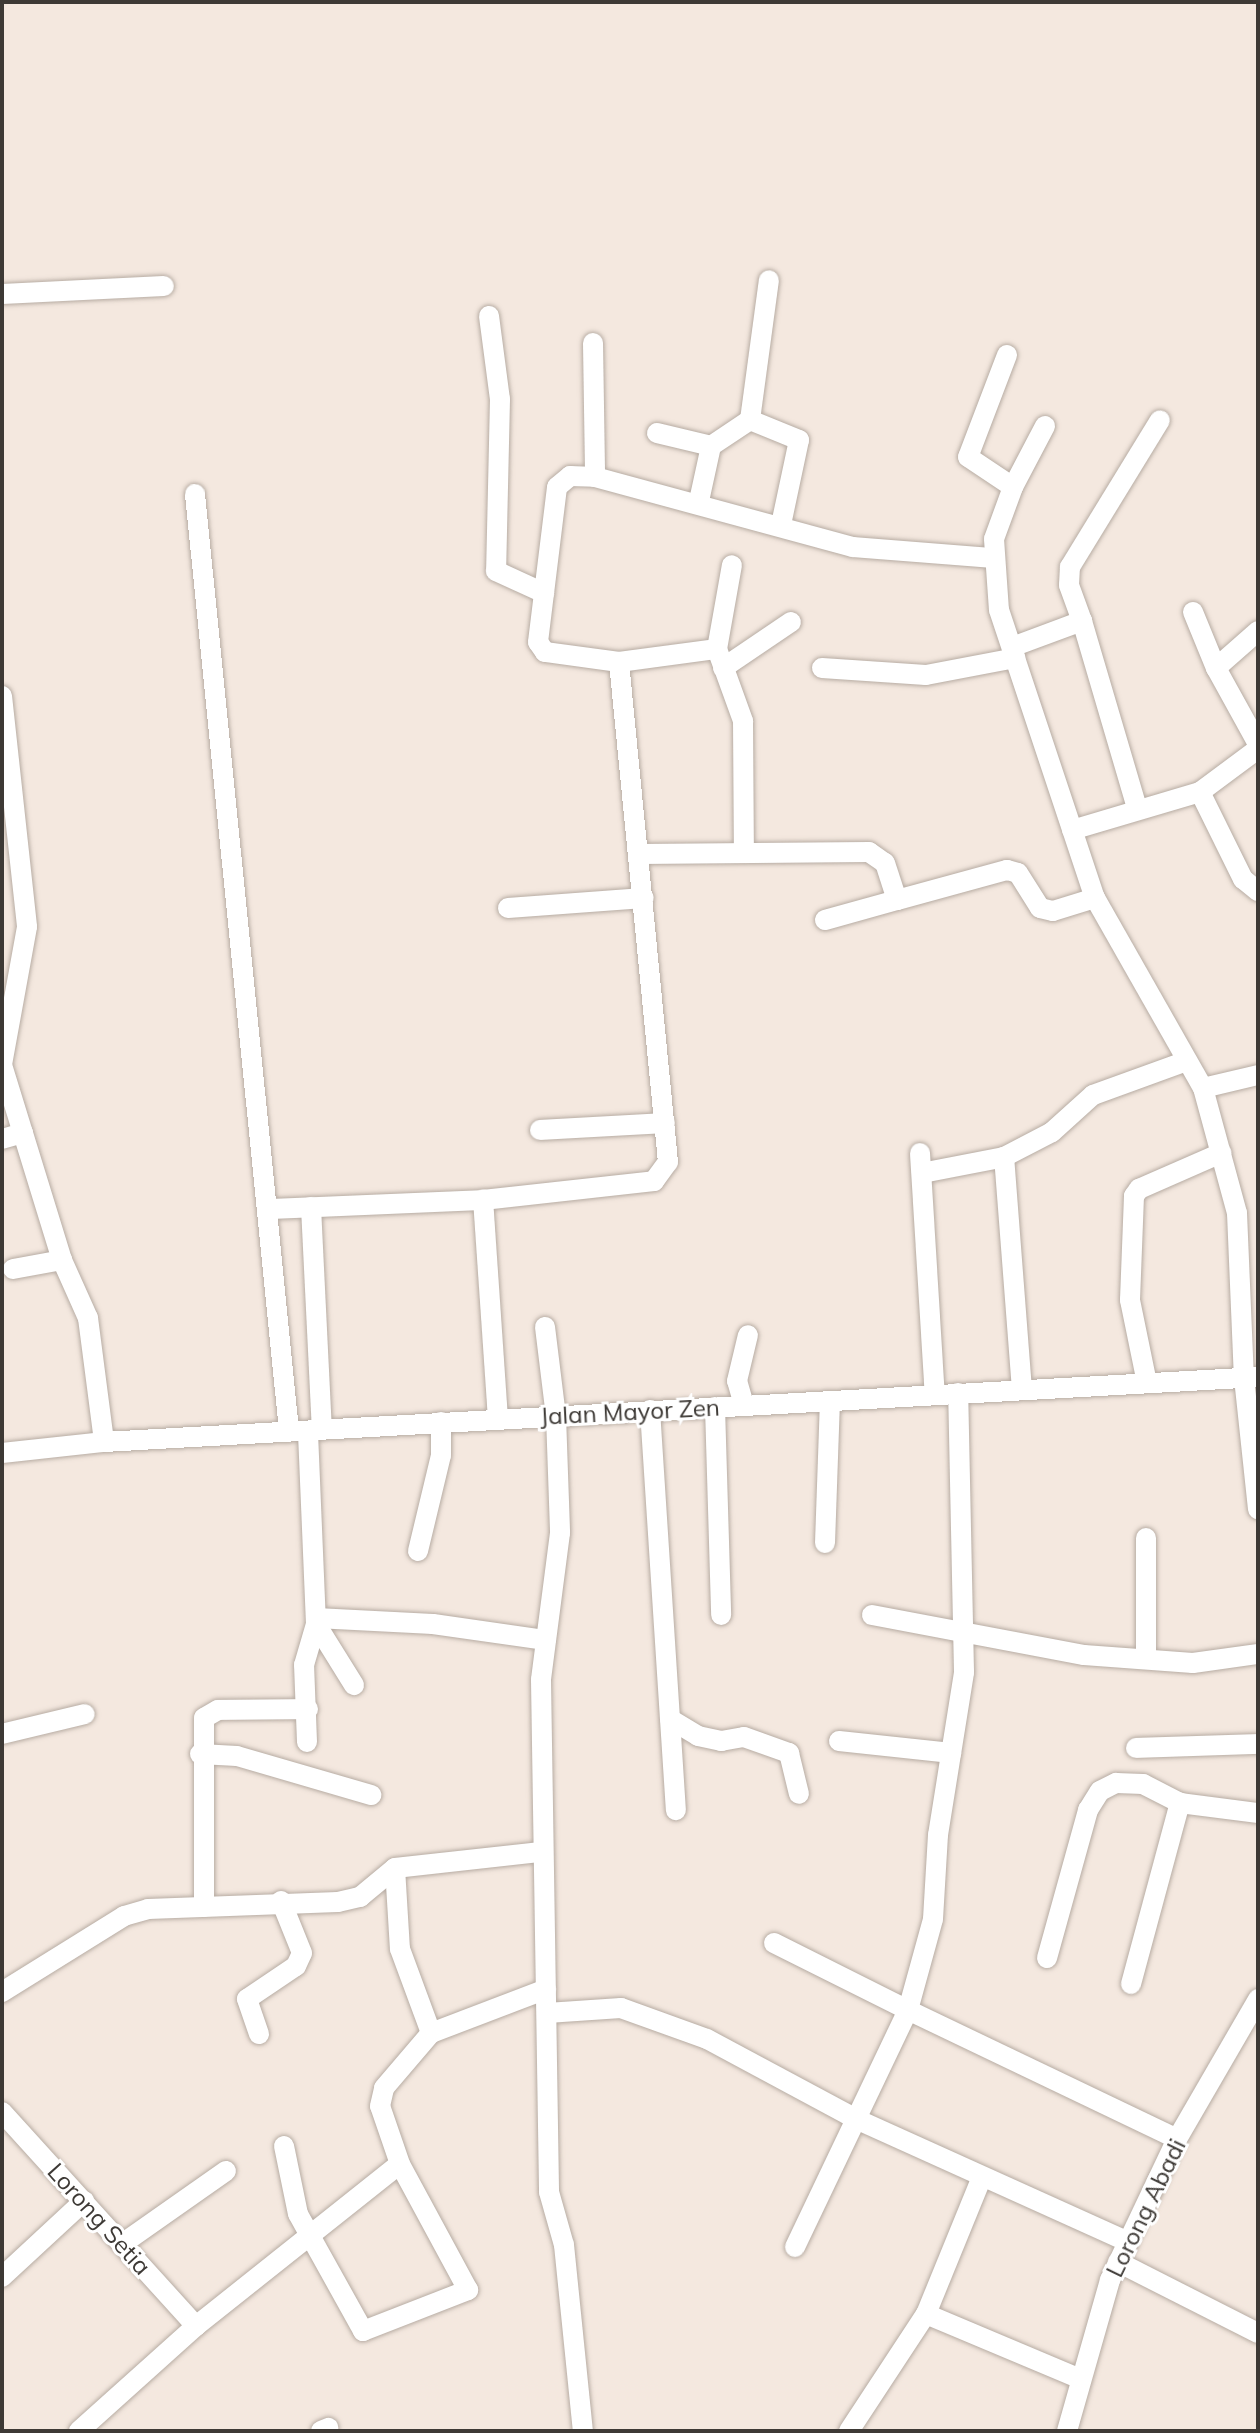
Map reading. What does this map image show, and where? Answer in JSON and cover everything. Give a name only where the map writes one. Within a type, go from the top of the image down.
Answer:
[{"type":"street","points":[[699,501],[711,446],[750,420],[769,280]]},
{"type":"street","points":[[2,294],[164,286]]},
{"type":"street","points":[[489,316],[500,399],[496,571],[544,593]]},
{"type":"street","points":[[593,343],[595,477]]},
{"type":"street","points":[[1007,355],[968,457],[1013,487]]},
{"type":"street","points":[[750,420],[799,440],[781,525]]},
{"type":"street","points":[[1137,808],[1069,585],[1070,567],[1160,420]]},
{"type":"street","points":[[1045,426],[1013,487],[994,539],[999,610],[1095,898],[1203,1088],[1237,1213],[1258,1509]]},
{"type":"street","points":[[657,433],[711,446]]},
{"type":"street","points":[[791,622],[720,659],[619,662],[541,649],[544,593],[557,487],[570,476],[595,477],[699,501],[853,547],[994,558]]},
{"type":"street","points":[[195,494],[269,1209],[306,1431]]},
{"type":"street","points":[[732,565],[720,659],[743,721],[744,850]]},
{"type":"street","points":[[1072,830],[1137,808],[1200,792],[1258,747],[1216,668],[1193,612]]},
{"type":"street","points":[[822,668],[926,675],[1013,653],[1082,621]]},
{"type":"street","points":[[1216,668],[1258,631]]},
{"type":"street","points":[[269,1209],[483,1200],[660,1178],[668,1162],[665,1123],[619,662]]},
{"type":"street","points":[[2,696],[27,927],[2,1065],[62,1260],[88,1318],[104,1442]]},
{"type":"street","points":[[1200,792],[1243,879],[1258,891]]},
{"type":"street","points":[[639,854],[744,850],[869,852],[885,863],[897,900]]},
{"type":"street","points":[[825,920],[1007,870],[1018,873],[1040,908],[1053,911],[1095,898]]},
{"type":"street","points":[[508,908],[644,898]]},
{"type":"street","points":[[935,1395],[921,1163],[1004,1157],[1052,1132],[1093,1095],[1187,1061]]},
{"type":"street","points":[[1203,1088],[1258,1075]]},
{"type":"street","points":[[540,1130],[665,1123]]},
{"type":"street","points":[[2,1139],[23,1133]]},
{"type":"street","points":[[1147,1383],[1130,1300],[1134,1196],[1139,1189],[1221,1153]]},
{"type":"street","points":[[1004,1157],[1022,1390]]},
{"type":"street","points":[[483,1200],[498,1419]]},
{"type":"street","points":[[307,1742],[304,1665],[316,1621],[306,1431],[311,1207]]},
{"type":"street","points":[[13,1269],[62,1260]]},
{"type":"street","points":[[545,1327],[556,1416],[560,1533],[541,1680],[541,1852],[549,2192],[564,2245],[583,2431]]},
{"type":"street","points":[[744,1405],[737,1381],[748,1335]]},
{"type":"street","name":"Jalan Mayor Zen","points":[[2,1453],[104,1442],[1251,1377]]},
{"type":"street","points":[[795,2247],[908,2010],[933,1919],[938,1835],[964,1672],[958,1393]]},
{"type":"street","points":[[825,1543],[830,1401]]},
{"type":"street","points":[[715,1407],[721,1615]]},
{"type":"street","points":[[650,1410],[676,1810]]},
{"type":"street","points":[[418,1551],[441,1455],[441,1422]]},
{"type":"street","points":[[1146,1538],[1146,1659]]},
{"type":"street","points":[[872,1615],[1084,1655],[1193,1663],[1258,1654]]},
{"type":"street","points":[[316,1621],[433,1624],[546,1640]]},
{"type":"street","points":[[316,1621],[354,1685]]},
{"type":"street","points":[[204,1907],[200,1754],[204,1718],[210,1711],[308,1709]]},
{"type":"street","points":[[2,1734],[85,1714]]},
{"type":"street","points":[[670,1719],[698,1736],[721,1741],[744,1737],[789,1753],[799,1794]]},
{"type":"street","points":[[839,1741],[951,1753]]},
{"type":"street","points":[[1136,1748],[1258,1744]]},
{"type":"street","points":[[200,1754],[237,1756],[371,1795]]},
{"type":"street","points":[[1047,1958],[1088,1810],[1100,1791],[1116,1783],[1143,1784],[1180,1803],[1258,1813]]},
{"type":"street","points":[[1131,1984],[1180,1803]]},
{"type":"street","points":[[2,1992],[124,1916],[148,1909],[360,1897],[395,1868],[541,1852]]},
{"type":"street","points":[[395,1868],[400,1949],[431,2033]]},
{"type":"street","points":[[259,2034],[247,1999],[296,1966],[302,1953],[281,1901]]},
{"type":"street","points":[[774,1943],[1177,2139]]},
{"type":"street","points":[[284,2146],[295,2207],[309,2239],[363,2331],[468,2290],[400,2164],[380,2106],[384,2088],[431,2033],[546,1989]]},
{"type":"street","name":"Lorong Abadi","points":[[1067,2431],[1118,2262],[1177,2139],[1258,1999]]},
{"type":"street","points":[[547,2013],[621,2008],[707,2039],[856,2119],[1128,2242]]},
{"type":"street","name":"Lorong Setia","points":[[2,2112],[196,2326]]},
{"type":"street","points":[[79,2431],[196,2326],[400,2164]]},
{"type":"street","points":[[122,2244],[226,2171]]},
{"type":"street","points":[[856,2429],[926,2314],[982,2177]]},
{"type":"street","points":[[2,2277],[84,2201]]},
{"type":"street","points":[[1118,2262],[1258,2333]]},
{"type":"street","points":[[926,2314],[1081,2379]]}]
